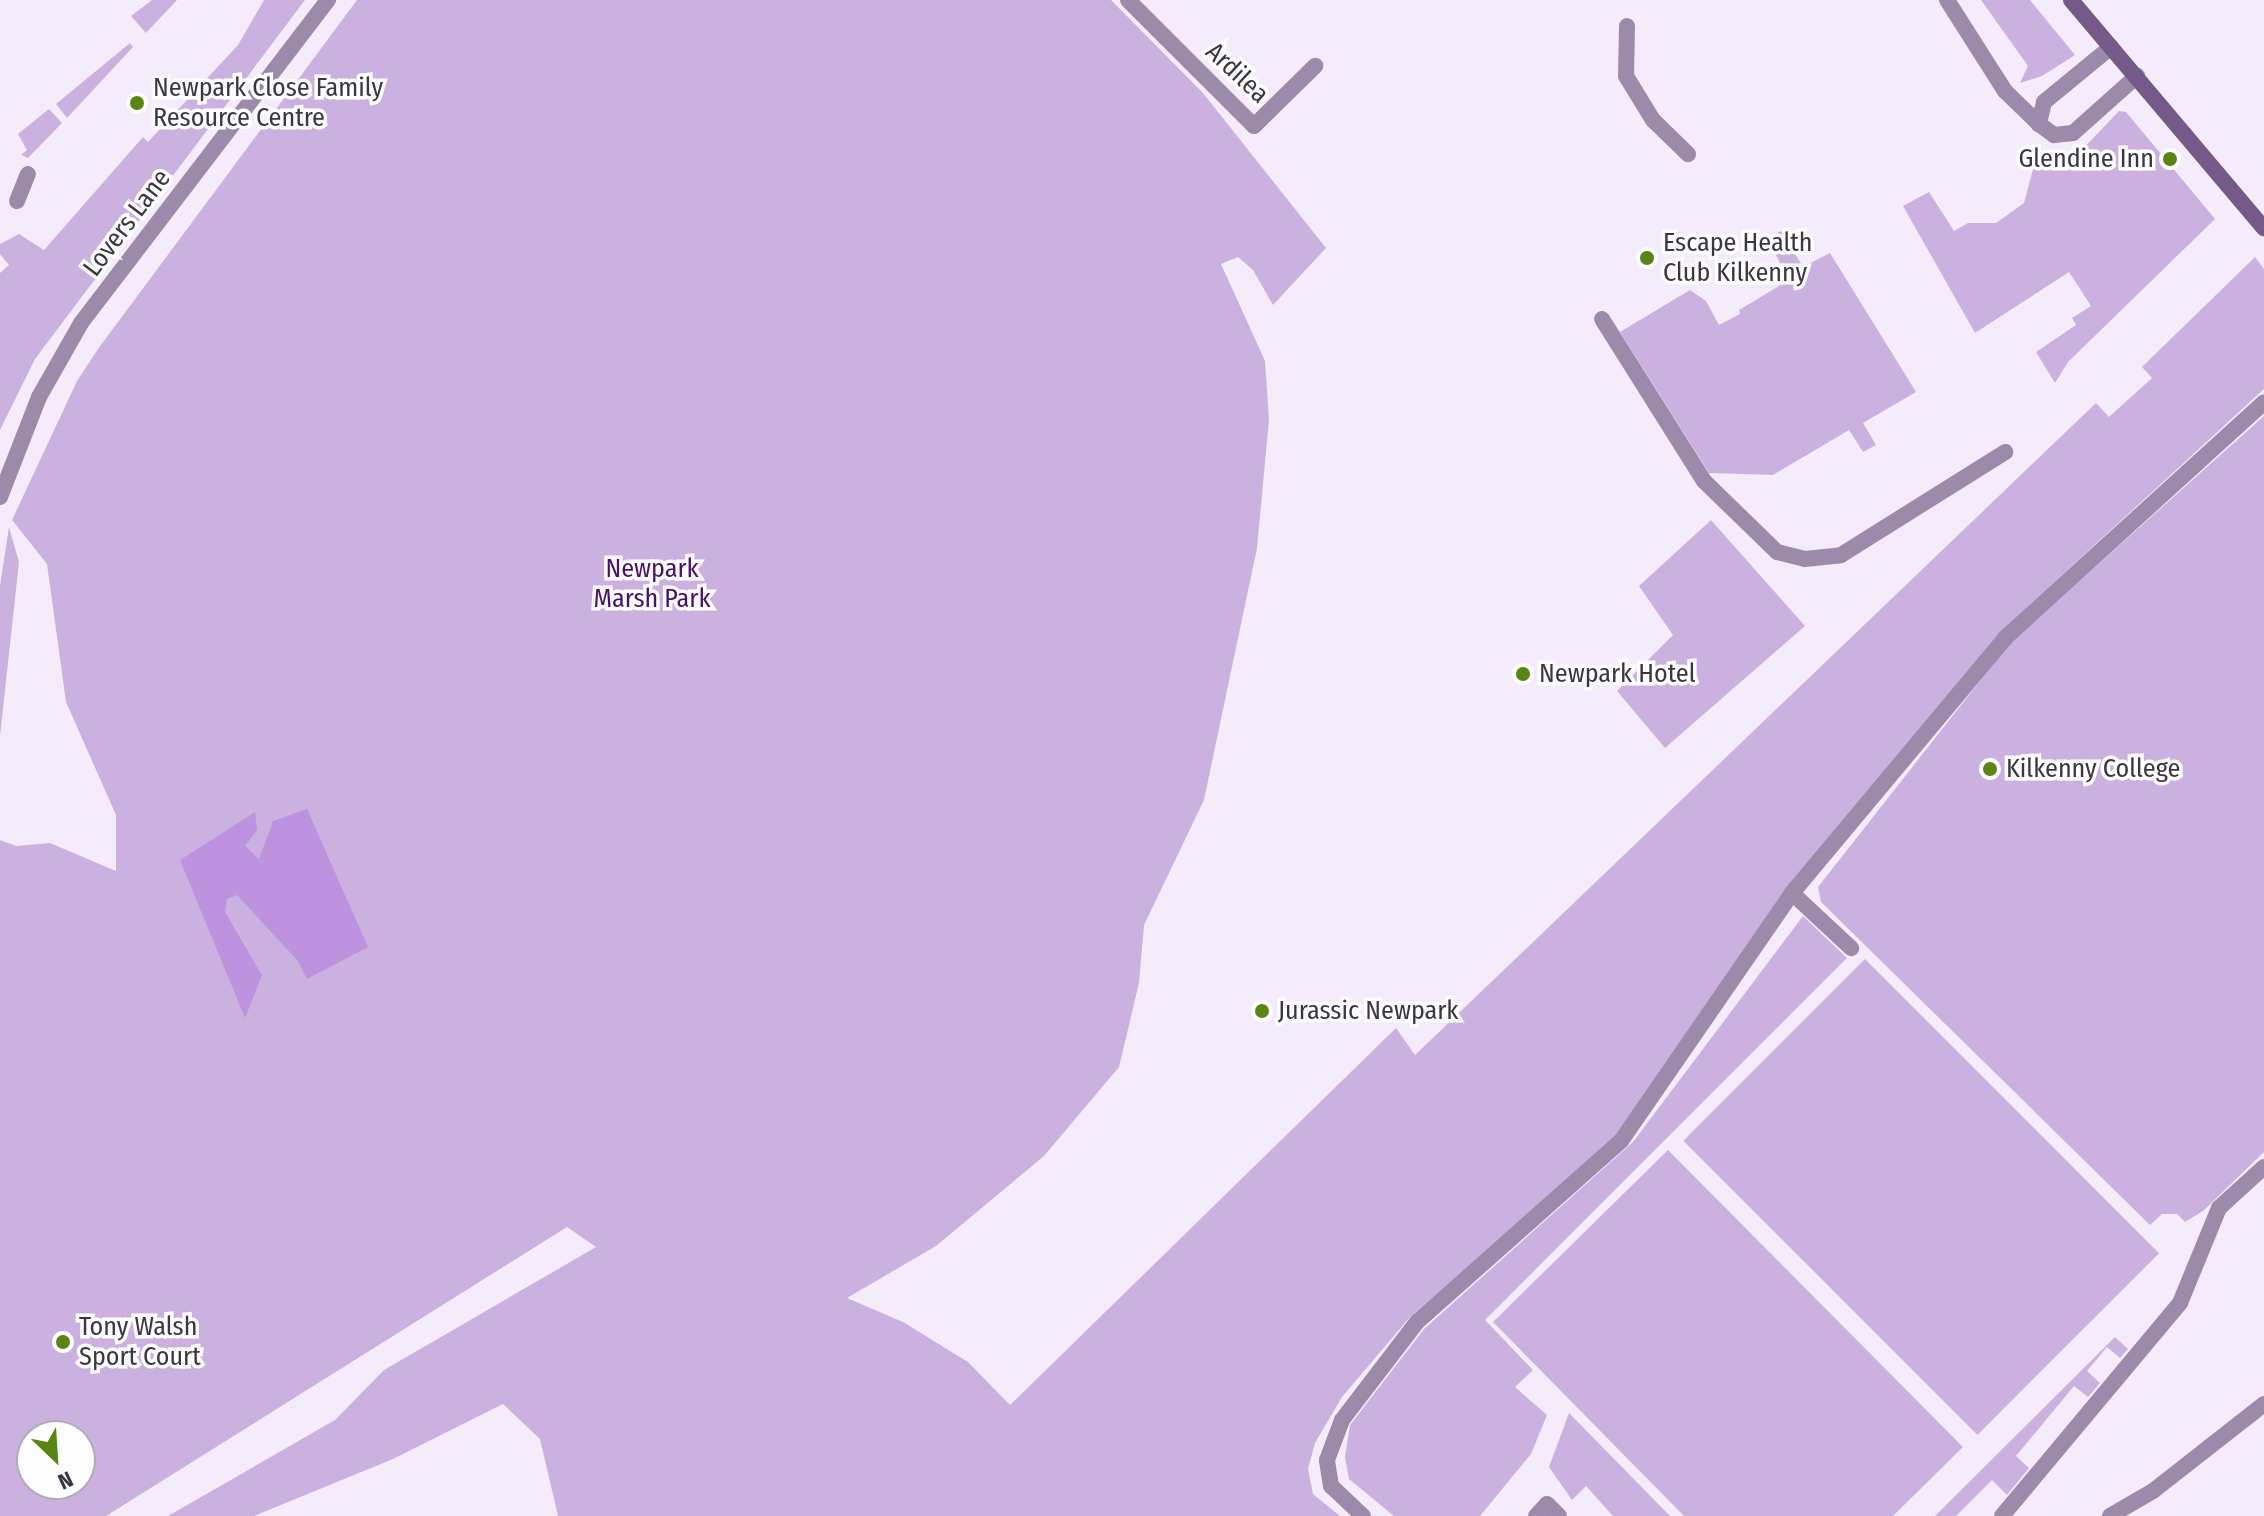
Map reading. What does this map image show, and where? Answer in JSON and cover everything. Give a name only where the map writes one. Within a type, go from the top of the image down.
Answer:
[{"type":"main road","points":[[2071,0],[2264,228]]},
{"type":"street","name":"Lovers Lane","points":[[0,497],[39,397],[81,323],[328,0]]},
{"type":"street","name":"Ardilea","points":[[1128,0],[1254,126],[1315,66]]},
{"type":"street","points":[[1947,0],[2005,91],[2054,135],[2073,133],[2137,76]]},
{"type":"street","points":[[1627,26],[1626,76],[1653,120],[1688,154]]},
{"type":"street","points":[[2039,124],[2044,102],[2111,47]]},
{"type":"street","points":[[17,201],[28,174]]},
{"type":"street","points":[[1602,319],[1704,481],[1777,552],[1805,559],[1841,555],[2005,452]]},
{"type":"street","points":[[1363,1516],[1331,1486],[1327,1460],[1342,1420],[1417,1322],[1621,1141],[1792,893],[2005,638],[2264,402]]},
{"type":"street","points":[[1792,893],[1851,948]]},
{"type":"street","points":[[2002,1516],[2180,1303],[2219,1208],[2264,1167]]},
{"type":"street","points":[[2110,1516],[2153,1491],[2264,1404]]},
{"type":"street","points":[[1536,1516],[1547,1504],[1559,1516]]},
{"type":"green space","points":[[152,0],[177,0],[146,33],[131,16]]},
{"type":"green space","points":[[264,0],[305,0],[35,359],[0,430],[0,273],[9,265],[0,254],[0,244],[19,234],[44,250],[143,137],[148,142],[238,45]]},
{"type":"green space","name":"Newpark Marsh Park","points":[[357,0],[1111,0],[1203,93],[1326,248],[1273,305],[1253,270],[1238,257],[1221,264],[1265,361],[1269,420],[1257,548],[1204,800],[1144,925],[1139,983],[1119,1067],[1044,1156],[936,1246],[847,1298],[903,1322],[968,1362],[1010,1405],[1396,1028],[1415,1055],[2096,403],[2109,417],[2152,378],[2142,367],[2255,257],[2264,269],[2264,389],[1999,633],[1617,1137],[1410,1317],[1342,1397],[1315,1443],[1308,1469],[1313,1494],[1340,1516],[558,1516],[540,1439],[503,1404],[393,1459],[254,1516],[168,1516],[335,1420],[384,1370],[596,1247],[567,1227],[106,1516],[0,1516],[0,840],[16,846],[50,843],[116,871],[116,815],[66,702],[47,564],[12,520],[77,381]]},
{"type":"green space","points":[[1981,0],[2030,0],[2075,55],[2042,76],[2020,83],[2028,66]]},
{"type":"green space","points":[[130,43],[133,47],[67,118],[56,104]]},
{"type":"green space","points":[[49,109],[62,123],[28,158],[21,155],[27,150],[18,134]]},
{"type":"green space","points":[[2119,111],[2126,112],[2215,219],[2068,362],[2055,383],[2036,352],[2076,325],[2072,318],[2091,306],[2069,272],[1975,333],[1903,206],[1929,192],[1954,231],[1968,223],[1996,223],[2024,203],[2035,162],[2077,155]]},
{"type":"green space","points":[[1781,231],[1803,267],[1830,253],[1916,392],[1863,423],[1876,445],[1863,452],[1849,430],[1773,475],[1709,473],[1620,332],[1690,290],[1706,301],[1719,325],[1740,314],[1739,310],[1789,280],[1767,238]]},
{"type":"green space","points":[[2264,416],[2264,1152],[2203,1211],[2185,1222],[2177,1214],[2162,1214],[2150,1225],[1821,902],[1818,887],[2009,644]]},
{"type":"green space","points":[[1711,520],[1805,626],[1665,748],[1617,691],[1673,635],[1639,586]]},
{"type":"green space","points":[[9,527],[19,562],[0,736],[0,586]]},
{"type":"green space","points":[[1803,916],[1847,958],[1485,1320],[1533,1370],[1515,1387],[1547,1415],[1531,1454],[1480,1516],[1394,1516],[1349,1479],[1345,1457],[1350,1425],[1424,1329],[1633,1142]]},
{"type":"green space","points":[[1865,959],[2159,1253],[1977,1435],[1683,1141]]},
{"type":"green space","points":[[1668,1150],[1963,1447],[1893,1516],[1684,1516],[1493,1322]]},
{"type":"green space","points":[[2115,1337],[2128,1349],[2120,1358],[2107,1347],[2087,1371],[2100,1383],[2088,1397],[2074,1386],[2016,1456],[2029,1468],[2007,1495],[1992,1480],[1956,1516],[1935,1516]]},
{"type":"green space","points":[[1569,1413],[1670,1516],[1613,1516],[1586,1486],[1572,1500],[1549,1467]]},
{"type":"shaded area","points":[[307,809],[368,947],[307,979],[298,961],[237,895],[227,899],[225,912],[262,975],[245,1018],[180,860],[255,812],[257,830],[245,846],[259,859],[273,821]]},
{"type":"place","name":"Newpark Close Family Resource Centre","points":[[137,103]]},
{"type":"place","name":"Glendine Inn","points":[[2170,159]]},
{"type":"place","name":"Escape Health Club Kilkenny","points":[[1647,258]]},
{"type":"place","name":"Newpark Hotel","points":[[1523,674]]},
{"type":"place","name":"Kilkenny College","points":[[1990,769]]},
{"type":"place","name":"Jurassic Newpark","points":[[1262,1011]]},
{"type":"place","name":"Tony Walsh Sport Court","points":[[63,1342]]}]
